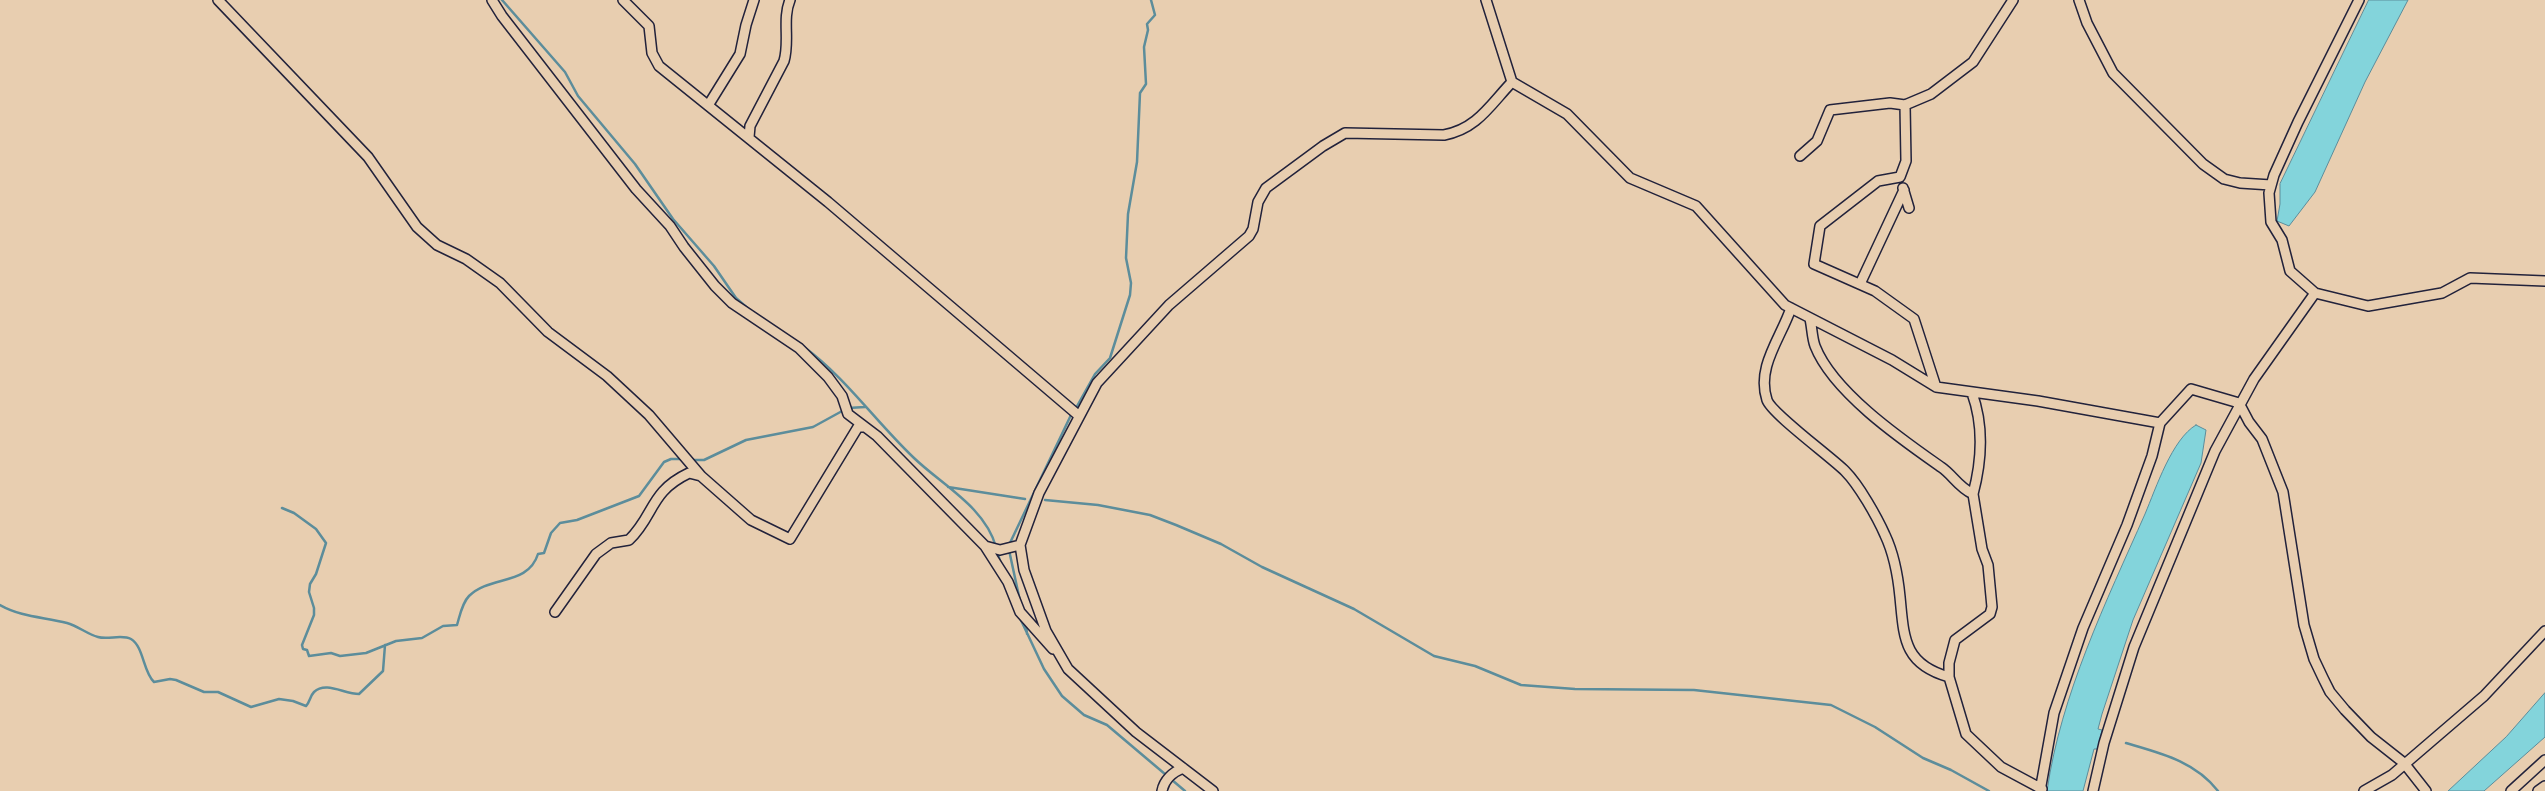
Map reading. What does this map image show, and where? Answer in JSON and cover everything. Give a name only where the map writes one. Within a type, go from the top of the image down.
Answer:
[{"type":"street","points":[[218,0],[368,157],[417,227],[437,245],[466,259],[500,283],[548,332],[617,385],[649,415],[701,476],[751,520],[790,539],[858,427],[863,426]]},
{"type":"street","points":[[492,0],[502,16],[636,189],[670,226],[684,247],[715,286],[732,303],[799,348],[837,388],[848,414],[877,436],[985,546],[1008,582],[1020,612],[1057,653],[1068,669],[1094,695],[1141,736],[1213,791]]},
{"type":"street","points":[[623,0],[649,26],[652,53],[659,66],[749,137],[1078,415]]},
{"type":"street","points":[[709,104],[740,54],[746,25],[754,0]]},
{"type":"street","points":[[749,137],[750,126],[784,61],[786,52],[787,8],[790,0]]},
{"type":"street","points":[[1486,0],[1512,82],[1567,114],[1630,178],[1696,206],[1775,294],[1791,308],[1892,360],[1936,387],[1972,394],[2038,401],[2160,422]]},
{"type":"street","points":[[1800,156],[1817,141],[1830,110],[1890,103],[1905,105],[1931,94],[1973,62],[2013,0]]},
{"type":"street","points":[[2079,0],[2087,23],[2113,73],[2203,164],[2224,179],[2271,185]]},
{"type":"street","points":[[2359,0],[2298,122],[2271,185],[2271,222],[2282,240],[2290,271],[2315,293],[2368,306],[2442,293],[2470,278],[2545,281]]},
{"type":"street","points":[[1057,653],[1029,585],[1020,545],[1039,492],[1078,415],[1097,383],[1133,342],[1192,284],[1249,236],[1258,202],[1266,188],[1323,146],[1345,133],[1444,135],[1458,133],[1469,128],[1512,82]]},
{"type":"street","points":[[1905,105],[1906,161],[1900,177],[1909,208]]},
{"type":"street","points":[[1900,177],[1878,181],[1820,226],[1814,264],[1875,291],[1914,319],[1936,387]]},
{"type":"street","points":[[1860,284],[1904,190]]},
{"type":"street","points":[[2093,791],[2104,743],[2134,647],[2215,450],[2239,403],[2315,293]]},
{"type":"street","points":[[1791,308],[1773,346],[1768,362],[1765,378],[1768,402],[1772,409],[1846,472],[1874,515],[1891,549],[1900,598],[1901,624],[1908,648],[1931,669],[1949,676]]},
{"type":"street","points":[[1810,319],[1815,345],[1830,372],[1888,429],[1943,468],[1957,485],[1973,494]]},
{"type":"street","points":[[1972,394],[1979,413],[1982,434],[1973,494],[1982,549],[1988,565],[1992,607],[1990,614],[1955,640],[1949,663],[1949,676],[1966,734],[2000,767],[2041,790],[2054,713],[2083,628],[2127,524],[2152,456],[2160,422],[2191,389],[2239,403],[2248,422],[2262,439],[2283,492],[2304,625],[2317,666],[2330,692],[2345,710],[2376,741],[2404,763],[2426,791]]},
{"type":"street","points":[[555,612],[596,554],[612,543],[629,540],[635,534],[656,498],[667,485],[689,473],[701,476]]},
{"type":"street","points":[[985,546],[1000,550],[1020,545]]},
{"type":"street","points":[[2364,791],[2392,774],[2484,696],[2545,631]]},
{"type":"street","points":[[2511,791],[2545,760]]},
{"type":"street","points":[[1162,791],[1163,783],[1176,771],[1183,768]]},
{"type":"street","points":[[2538,791],[2545,786]]},
{"type":"water","points":[[2369,0],[2408,0],[2365,82],[2315,192],[2289,226],[2277,221],[2280,204],[2280,184]]},
{"type":"water","points":[[2196,425],[2206,430],[2201,463],[2133,620],[2102,714],[2098,729],[2102,730],[2098,749],[2094,749],[2083,791],[2047,791],[2063,719],[2087,649],[2115,581],[2172,452],[2187,432]]},
{"type":"water","points":[[2545,693],[2545,737],[2484,791],[2448,791],[2506,737]]},
{"type":"waterway","points":[[502,0],[565,72],[578,96],[635,164],[673,219],[714,266],[736,298],[752,312]]},
{"type":"waterway","points":[[1076,408],[1095,374],[1110,358],[1130,295],[1131,283],[1126,258],[1128,214],[1137,162],[1140,93],[1146,84],[1144,47],[1148,30],[1147,24],[1155,15],[1151,0]]},
{"type":"waterway","points":[[804,347],[834,372],[914,458],[973,508],[990,533],[996,547]]},
{"type":"waterway","points":[[848,408],[865,407]]},
{"type":"waterway","points":[[691,460],[704,460],[746,440],[813,427],[844,410]]},
{"type":"waterway","points":[[1009,545],[1071,415]]},
{"type":"waterway","points":[[282,508],[294,513],[316,529],[326,543],[316,574],[310,584],[309,592],[314,608],[314,615],[302,645],[303,649],[307,650],[309,656],[331,653],[340,656],[366,653],[396,641],[422,638],[443,626],[457,625],[463,606],[469,596],[478,589],[487,585],[517,576],[526,571],[533,564],[538,554],[544,553],[551,533],[560,523],[577,520],[639,496],[664,462],[671,459],[682,459]]},
{"type":"waterway","points":[[948,487],[1025,499]]},
{"type":"waterway","points":[[1045,500],[1098,505],[1150,515],[1176,525],[1221,544],[1262,567],[1354,609],[1434,656],[1475,666],[1521,685],[1575,689],[1694,690],[1831,705],[1875,727],[1923,758],[1951,770],[1989,791]]},
{"type":"waterway","points":[[1009,550],[1020,601]]},
{"type":"waterway","points":[[997,551],[1001,564]]},
{"type":"waterway","points":[[0,605],[16,612],[67,623],[98,637],[123,637],[131,639],[139,648],[150,678],[154,682],[170,679],[176,680],[204,692],[218,692],[251,707],[279,699],[293,701],[306,706],[314,692],[324,688],[359,694],[383,671],[385,645]]},
{"type":"waterway","points":[[1019,616],[1044,669],[1062,696],[1084,715],[1107,725],[1185,791]]},
{"type":"waterway","points":[[1026,624],[1027,634]]},
{"type":"waterway","points":[[2126,743],[2151,750],[2188,765],[2199,772],[2218,791]]}]
